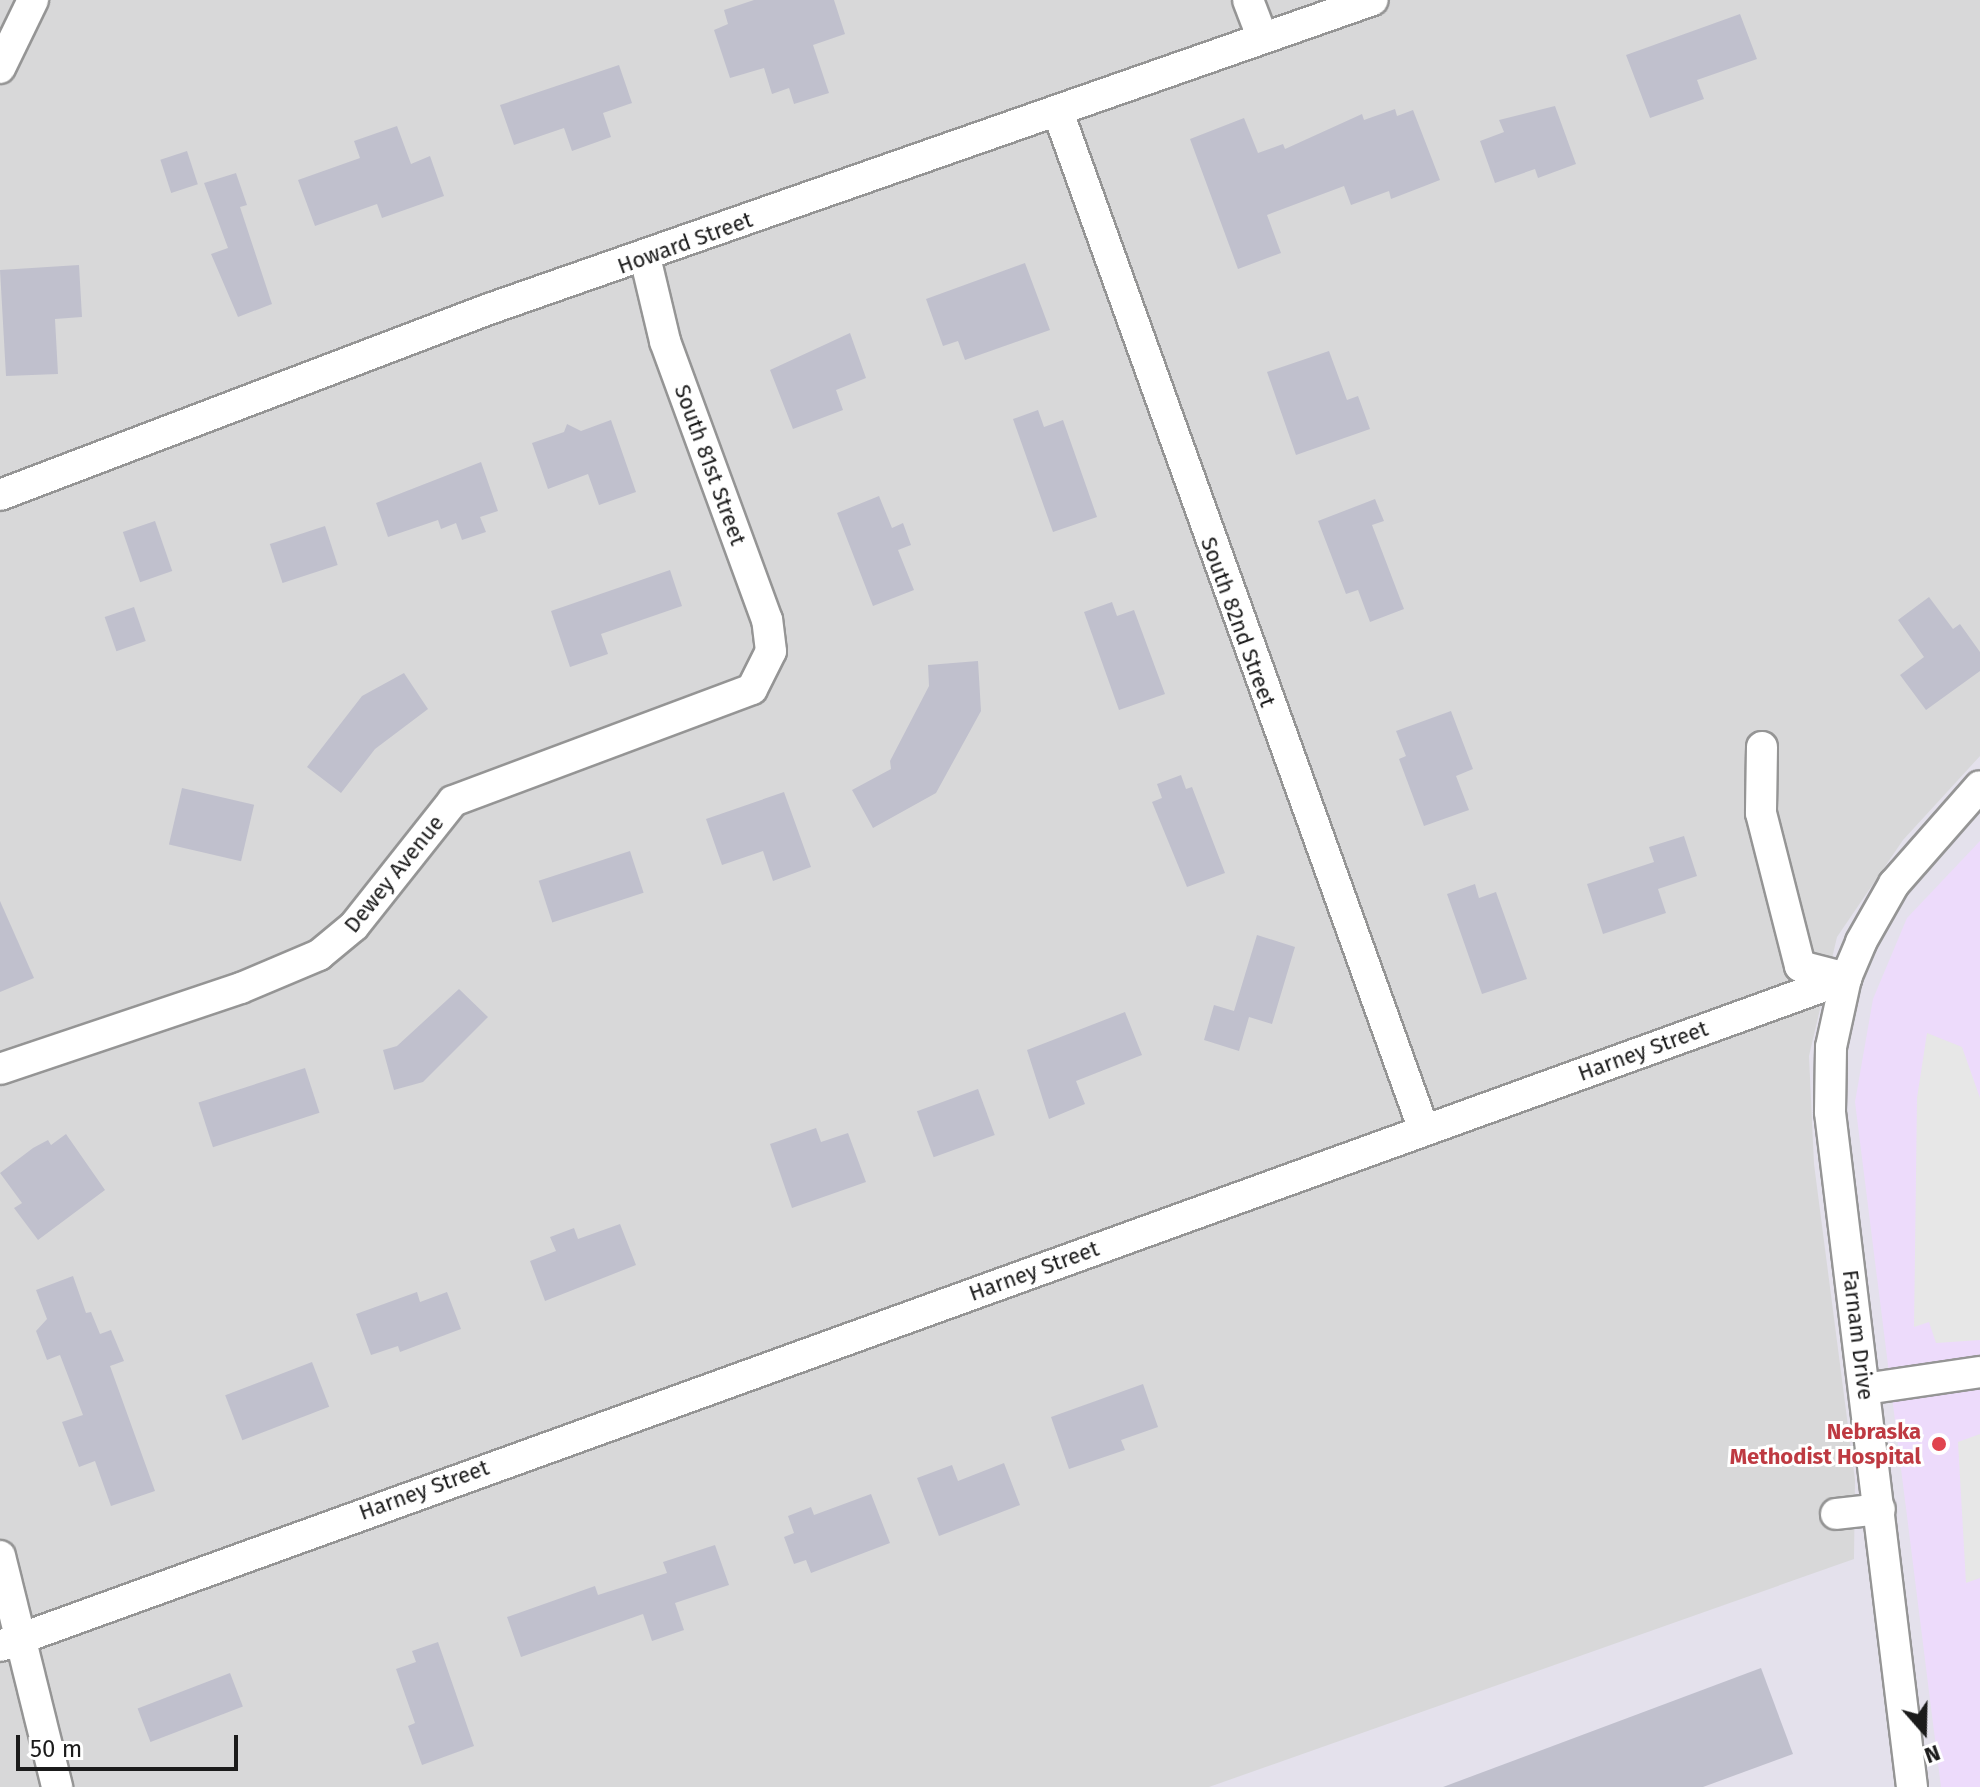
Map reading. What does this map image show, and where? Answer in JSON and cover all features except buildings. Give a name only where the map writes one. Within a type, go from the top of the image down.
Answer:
[{"type":"street","points":[[0,68],[33,0]]},
{"type":"street","points":[[1248,0],[1262,37]]},
{"type":"street","name":"Howard Street","points":[[0,495],[489,309],[1373,0]]},
{"type":"street","name":"South 82nd Street","points":[[1058,112],[1424,1130]]},
{"type":"street","name":"South 81st Street","points":[[645,257],[665,341],[767,620],[771,651],[763,672]]},
{"type":"street","name":"Dewey Avenue","points":[[0,1069],[241,988],[319,955],[354,926],[453,801],[741,697],[763,672]]},
{"type":"street","points":[[1762,747],[1761,813],[1800,966],[1846,978],[1894,884],[1973,805]]},
{"type":"street","name":"Harney Street","points":[[11,1642],[1846,978]]},
{"type":"street","name":"Farnam Drive","points":[[1846,978],[1831,1047],[1830,1112],[1912,1787]]},
{"type":"street","points":[[1865,1389],[1980,1372]]},
{"type":"street","points":[[1836,1514],[1880,1509]]},
{"type":"street","points":[[0,1556],[11,1642],[57,1787]]},
{"type":"shaded area","points":[[0,0],[1980,0],[1980,756],[1903,840],[1837,937],[1809,1056],[1814,1164],[1855,1480],[1854,1559],[1209,1787],[0,1787]]},
{"type":"shaded area","name":"Nebraska Methodist Hospital","points":[[1980,841],[1980,1787],[1941,1787],[1855,1102],[1873,999],[1907,918]]},
{"type":"shaded area","points":[[1927,1033],[1962,1047],[1980,1098],[1980,1340],[1936,1343],[1929,1322],[1914,1327],[1917,1098]]},
{"type":"shaded area","points":[[1980,1434],[1980,1578],[1966,1583],[1958,1442]]},
{"type":"place","name":"Nebraska Methodist Hospital","points":[[1939,1444]]}]
